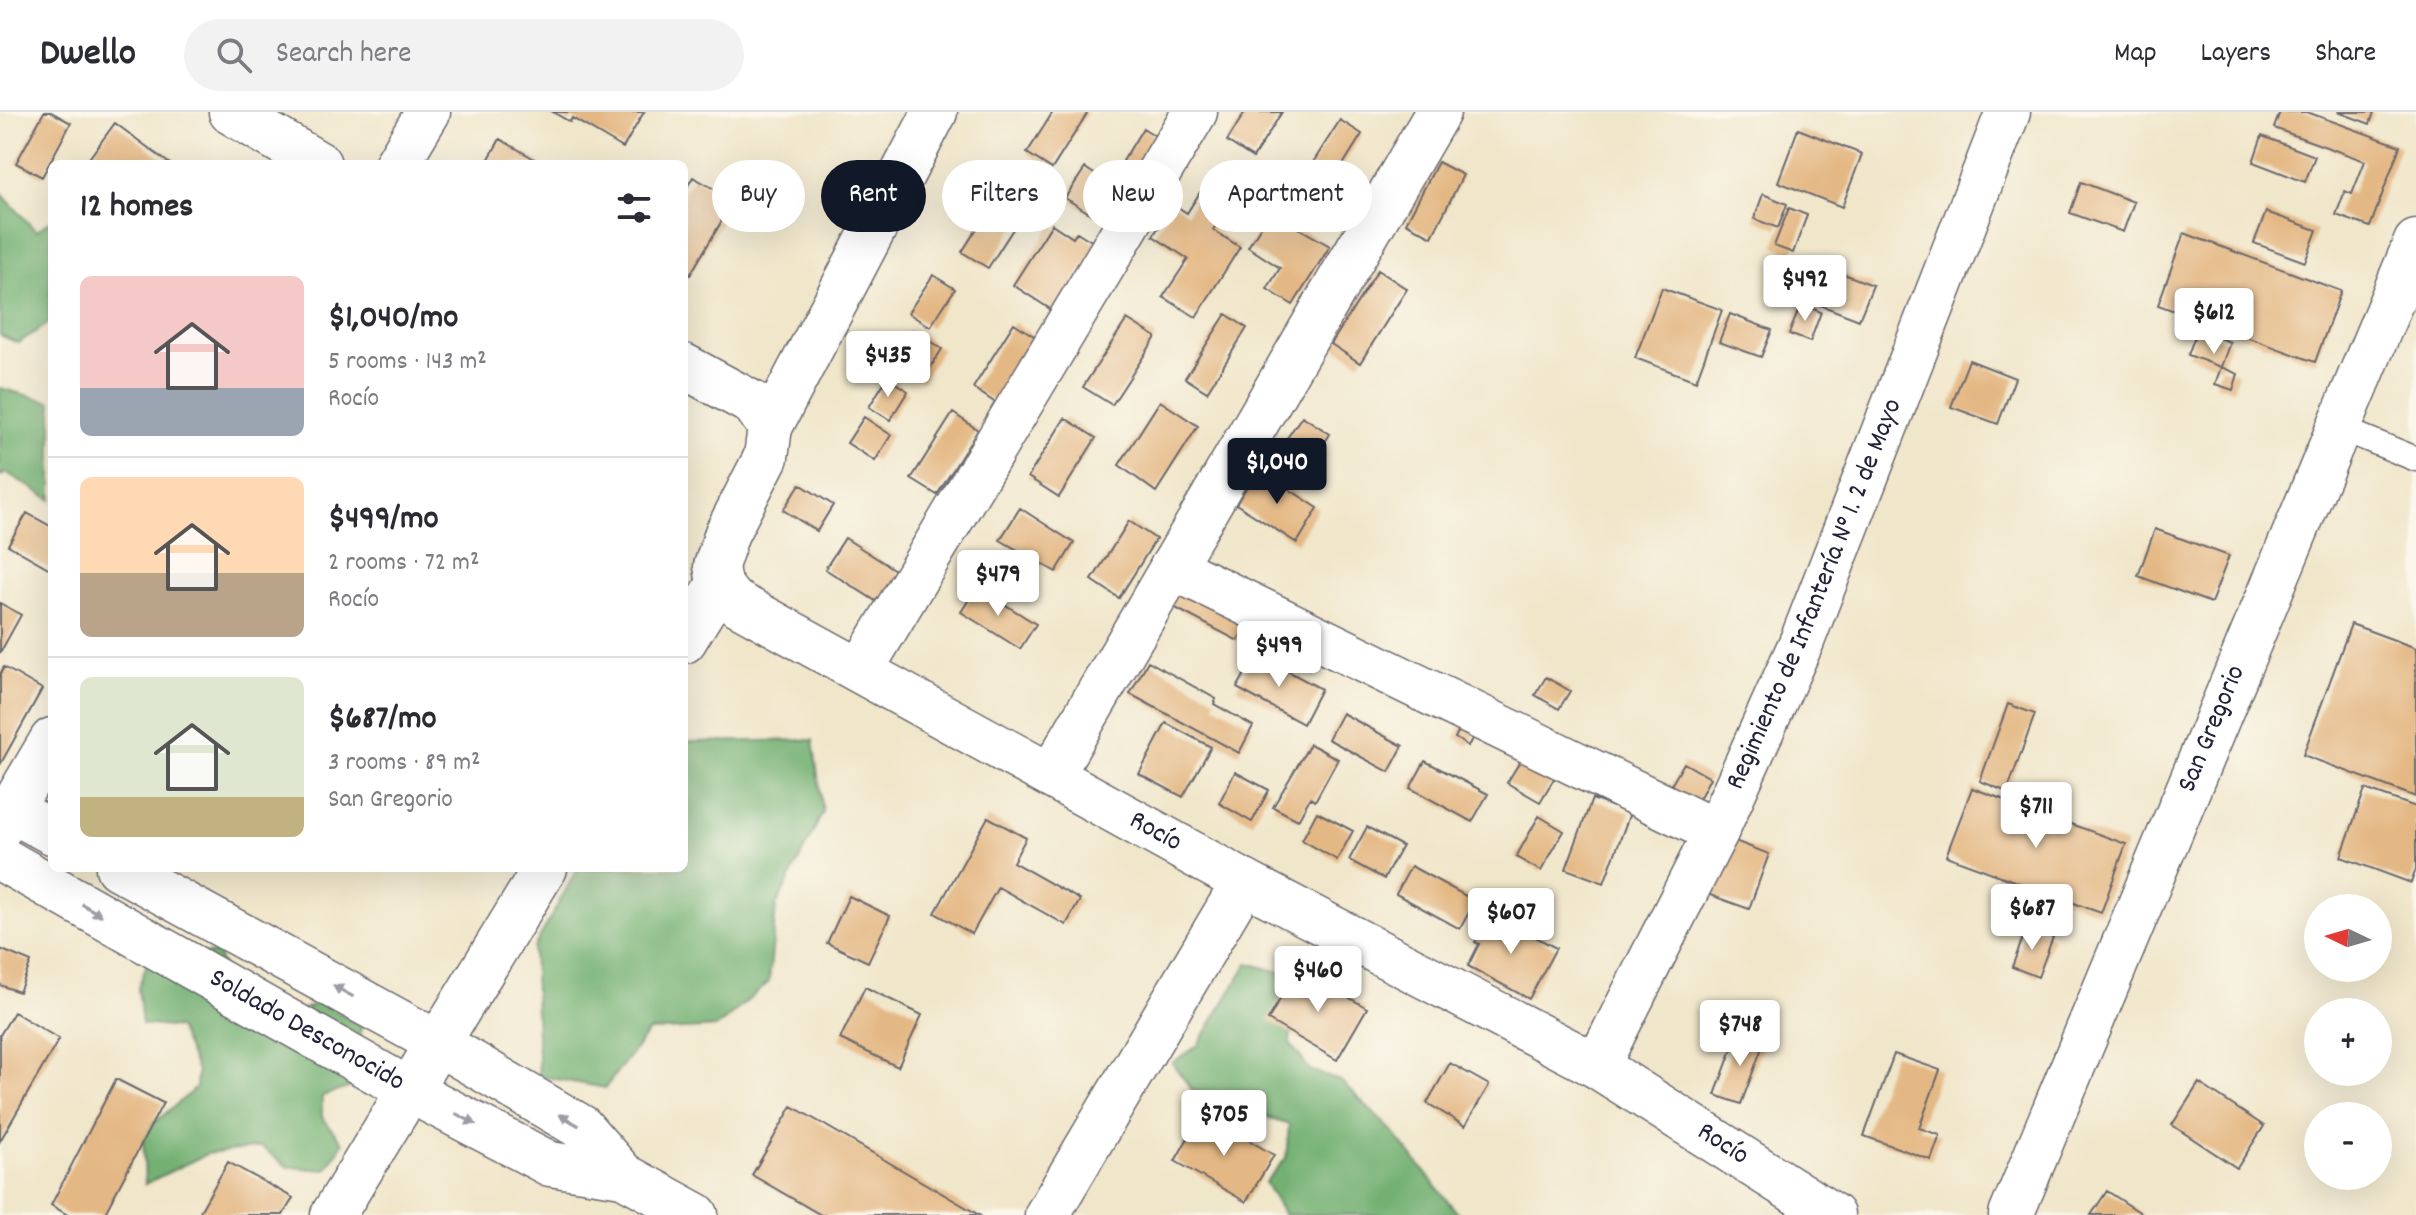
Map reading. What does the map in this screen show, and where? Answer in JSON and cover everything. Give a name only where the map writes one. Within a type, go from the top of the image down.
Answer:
[{"type":"street","points":[[231,112],[312,160]]},
{"type":"street","points":[[399,160],[428,112]]},
{"type":"street","points":[[688,634],[719,584],[716,566],[727,533],[766,457],[770,427],[935,112]]},
{"type":"street","points":[[861,670],[1195,112]]},
{"type":"street","points":[[1051,775],[1438,112]]},
{"type":"street","name":"Regimiento de Infantería N° 1. 2 de Mayo","points":[[1597,1066],[1716,832],[1802,641],[2008,112]]},
{"type":"street","name":"San Gregorio","points":[[2011,1215],[2416,242]]},
{"type":"street","points":[[688,368],[754,404],[770,427]]},
{"type":"street","points":[[1172,567],[1716,832]]},
{"type":"street","name":"Rocío","points":[[719,584],[731,600],[1244,882],[1597,1066],[1832,1215]]},
{"type":"street","points":[[48,746],[4,815],[48,831]]},
{"type":"street","name":"Soldado Desconocido","points":[[0,858],[409,1090],[550,1164],[623,1175]]},
{"type":"street","name":"Soldado Desconocido","points":[[125,872],[438,1043],[581,1127],[623,1175],[696,1215]]},
{"type":"street","points":[[333,1215],[543,872]]},
{"type":"street","points":[[1047,1215],[1244,882]]},
{"type":"lane","points":[[2340,428],[2416,459]]},
{"type":"green space","points":[[0,192],[36,231],[48,223],[48,324],[18,343],[0,335]]},
{"type":"green space","points":[[0,388],[48,401],[48,498],[7,473],[0,476]]},
{"type":"green space","points":[[813,740],[823,812],[776,906],[769,982],[717,1027],[649,1031],[605,1088],[539,1076],[533,949],[576,872],[688,872],[688,742]]},
{"type":"green space","points":[[217,953],[245,1019],[277,1022],[319,1002],[361,1025],[355,1086],[322,1096],[322,1117],[343,1143],[326,1170],[288,1167],[261,1147],[206,1154],[145,1184],[143,1132],[196,1088],[197,1071],[178,1028],[142,1024],[138,988],[149,958]]},
{"type":"green space","points":[[1248,963],[1280,972],[1293,1007],[1290,1043],[1310,1070],[1341,1081],[1392,1131],[1459,1215],[1284,1215],[1265,1182],[1286,1158],[1289,1125],[1192,1090],[1172,1063],[1198,1045]]},
{"type":"building","points":[[44,112],[51,112],[71,123],[51,160],[48,160],[42,177],[16,163]]},
{"type":"building","points":[[553,112],[644,112],[623,148],[572,118],[570,122]]},
{"type":"building","points":[[1053,112],[1088,112],[1058,160],[1038,160],[1027,153]]},
{"type":"building","points":[[1245,112],[1282,112],[1253,158],[1227,141]]},
{"type":"building","points":[[2280,112],[2307,112],[2400,146],[2370,227],[2336,215],[2345,191],[2352,194],[2365,161],[2274,128]]},
{"type":"building","points":[[2338,112],[2374,112],[2370,124]]},
{"type":"building","points":[[1340,120],[1362,134],[1346,160],[1315,160]]},
{"type":"building","points":[[115,123],[165,160],[88,160]]},
{"type":"building","points":[[1143,128],[1165,142],[1154,160],[1124,160]]},
{"type":"building","points":[[1798,129],[1862,154],[1842,207],[1778,182]]},
{"type":"building","points":[[2262,136],[2315,156],[2305,182],[2253,162]]},
{"type":"building","points":[[500,139],[536,160],[488,160]]},
{"type":"building","points":[[1438,162],[1463,175],[1432,237],[1406,223]]},
{"type":"building","points":[[1083,171],[1083,209],[1067,199]]},
{"type":"building","points":[[693,177],[712,188],[712,232],[715,232],[690,275],[688,185]]},
{"type":"building","points":[[2081,182],[2134,202],[2123,232],[2070,213]]},
{"type":"building","points":[[1199,194],[1199,232],[1216,232],[1240,247],[1196,317],[1163,297],[1188,259],[1153,236],[1156,232],[1183,232],[1183,210],[1187,213]]},
{"type":"building","points":[[1763,194],[1787,204],[1778,228],[1754,219]]},
{"type":"building","points":[[1789,208],[1807,215],[1793,253],[1774,246]]},
{"type":"building","points":[[2266,212],[2317,230],[2305,262],[2254,243]]},
{"type":"building","points":[[975,232],[1011,232],[988,268],[962,252]]},
{"type":"building","points":[[1047,232],[1064,232],[1073,238],[1077,232],[1098,245],[1055,312],[1013,285]]},
{"type":"building","points":[[1257,232],[1305,232],[1330,246],[1293,305],[1267,289],[1280,268],[1248,247]]},
{"type":"building","points":[[2184,233],[2341,291],[2315,362],[2158,305]]},
{"type":"building","points":[[1804,263],[1819,268],[1808,297],[1794,292]]},
{"type":"building","points":[[1828,268],[1873,285],[1859,320],[1815,303]]},
{"type":"building","points":[[1378,270],[1407,289],[1360,363],[1331,344]]},
{"type":"building","points":[[933,275],[955,289],[930,327],[908,313]]},
{"type":"building","points":[[1662,288],[1722,310],[1696,381],[1635,358]]},
{"type":"building","points":[[1801,304],[1821,312],[1810,342],[1789,334]]},
{"type":"building","points":[[1226,314],[1247,328],[1207,392],[1185,378]]},
{"type":"building","points":[[1730,314],[1772,330],[1761,357],[1719,342]]},
{"type":"building","points":[[1127,319],[1156,337],[1112,405],[1083,387]]},
{"type":"building","points":[[1014,323],[1040,340],[999,405],[973,388]]},
{"type":"building","points":[[913,330],[942,349],[922,381],[893,362]]},
{"type":"building","points":[[2197,330],[2230,342],[2221,367],[2188,355]]},
{"type":"building","points":[[1969,360],[2015,378],[1998,424],[1951,407]]},
{"type":"building","points":[[2221,367],[2238,374],[2233,390],[2215,384]]},
{"type":"building","points":[[887,378],[908,391],[890,420],[869,407]]},
{"type":"building","points":[[1160,401],[1198,426],[1156,492],[1119,465]]},
{"type":"building","points":[[953,413],[978,430],[937,495],[911,479]]},
{"type":"building","points":[[1302,416],[1330,434],[1312,463],[1283,444]]},
{"type":"building","points":[[864,417],[891,435],[875,461],[847,443]]},
{"type":"building","points":[[1065,418],[1096,438],[1059,497],[1028,477]]},
{"type":"building","points":[[1258,469],[1318,508],[1297,543],[1236,504]]},
{"type":"building","points":[[800,484],[833,505],[817,531],[783,510]]},
{"type":"building","points":[[1020,508],[1074,543],[1056,572],[1000,540]]},
{"type":"building","points":[[27,513],[48,525],[48,568],[8,545]]},
{"type":"building","points":[[1129,521],[1156,539],[1119,598],[1092,580]]},
{"type":"building","points":[[2155,529],[2229,556],[2211,603],[2138,576]]},
{"type":"building","points":[[845,538],[906,577],[887,608],[825,569]]},
{"type":"building","points":[[1181,576],[1252,615],[1238,641],[1166,603]]},
{"type":"building","points":[[977,587],[1036,624],[1020,649],[961,612]]},
{"type":"building","points":[[0,603],[21,615],[0,653]]},
{"type":"building","points":[[2351,624],[2416,648],[2416,797],[2303,755]]},
{"type":"building","points":[[1256,654],[1321,689],[1303,724],[1237,688]]},
{"type":"building","points":[[1148,661],[1216,699],[1214,704],[1253,726],[1239,753],[1130,694]]},
{"type":"building","points":[[4,667],[42,689],[0,765],[0,674]]},
{"type":"building","points":[[1546,677],[1570,691],[1559,709],[1535,695]]},
{"type":"building","points":[[2008,704],[2035,714],[2007,792],[1980,781]]},
{"type":"building","points":[[1342,713],[1403,746],[1389,772],[1328,739]]},
{"type":"building","points":[[1467,715],[1481,723],[1468,746],[1455,738]]},
{"type":"building","points":[[1166,723],[1211,747],[1183,797],[1139,774]]},
{"type":"building","points":[[1310,744],[1338,759],[1315,801],[1310,798],[1298,820],[1273,807]]},
{"type":"building","points":[[1522,758],[1555,777],[1540,802],[1507,783]]},
{"type":"building","points":[[1425,761],[1488,794],[1472,822],[1410,788]]},
{"type":"building","points":[[1684,763],[1710,778],[1698,801],[1666,794]]},
{"type":"building","points":[[1235,772],[1269,790],[1252,822],[1219,803]]},
{"type":"building","points":[[1972,788],[2126,844],[2101,913],[1946,856]]},
{"type":"building","points":[[2365,789],[2416,807],[2416,869],[2411,883],[2341,857]]},
{"type":"building","points":[[1592,799],[1630,813],[1604,883],[1566,869]]},
{"type":"building","points":[[1317,812],[1353,831],[1337,860],[1302,840]]},
{"type":"building","points":[[1539,816],[1564,831],[1541,871],[1516,857]]},
{"type":"building","points":[[988,817],[1026,838],[1013,862],[1080,900],[1066,925],[998,887],[972,934],[935,913]]},
{"type":"building","points":[[1367,827],[1402,846],[1384,879],[1349,860]]},
{"type":"building","points":[[1727,838],[1769,854],[1749,909],[1707,894]]},
{"type":"building","points":[[1411,866],[1475,901],[1460,929],[1396,894]]},
{"type":"building","points":[[849,896],[890,916],[868,962],[827,943]]},
{"type":"building","points":[[1491,913],[1556,948],[1529,999],[1468,966],[1479,944],[1475,942]]},
{"type":"building","points":[[2027,927],[2053,937],[2038,977],[2012,967]]},
{"type":"building","points":[[0,949],[31,962],[19,992],[0,985]]},
{"type":"building","points":[[1298,968],[1367,1008],[1337,1060],[1268,1020]]},
{"type":"building","points":[[865,987],[922,1015],[898,1067],[840,1039]]},
{"type":"building","points":[[14,1012],[59,1039],[0,1141],[0,1035]]},
{"type":"building","points":[[1738,1033],[1764,1042],[1741,1104],[1715,1095]]},
{"type":"building","points":[[1894,1054],[1940,1070],[1919,1128],[1940,1135],[1931,1160],[1864,1136]]},
{"type":"building","points":[[1450,1063],[1489,1085],[1465,1126],[1427,1103]]},
{"type":"building","points":[[116,1079],[163,1103],[104,1215],[68,1215],[51,1205]]},
{"type":"building","points":[[2199,1083],[2264,1126],[2237,1168],[2172,1125]]},
{"type":"building","points":[[792,1106],[979,1215],[821,1215],[752,1175]]},
{"type":"building","points":[[1202,1113],[1274,1155],[1246,1202],[1175,1161]]},
{"type":"building","points":[[228,1162],[293,1198],[283,1215],[198,1215]]},
{"type":"building","points":[[2107,1191],[2144,1215],[2091,1215]]}]
